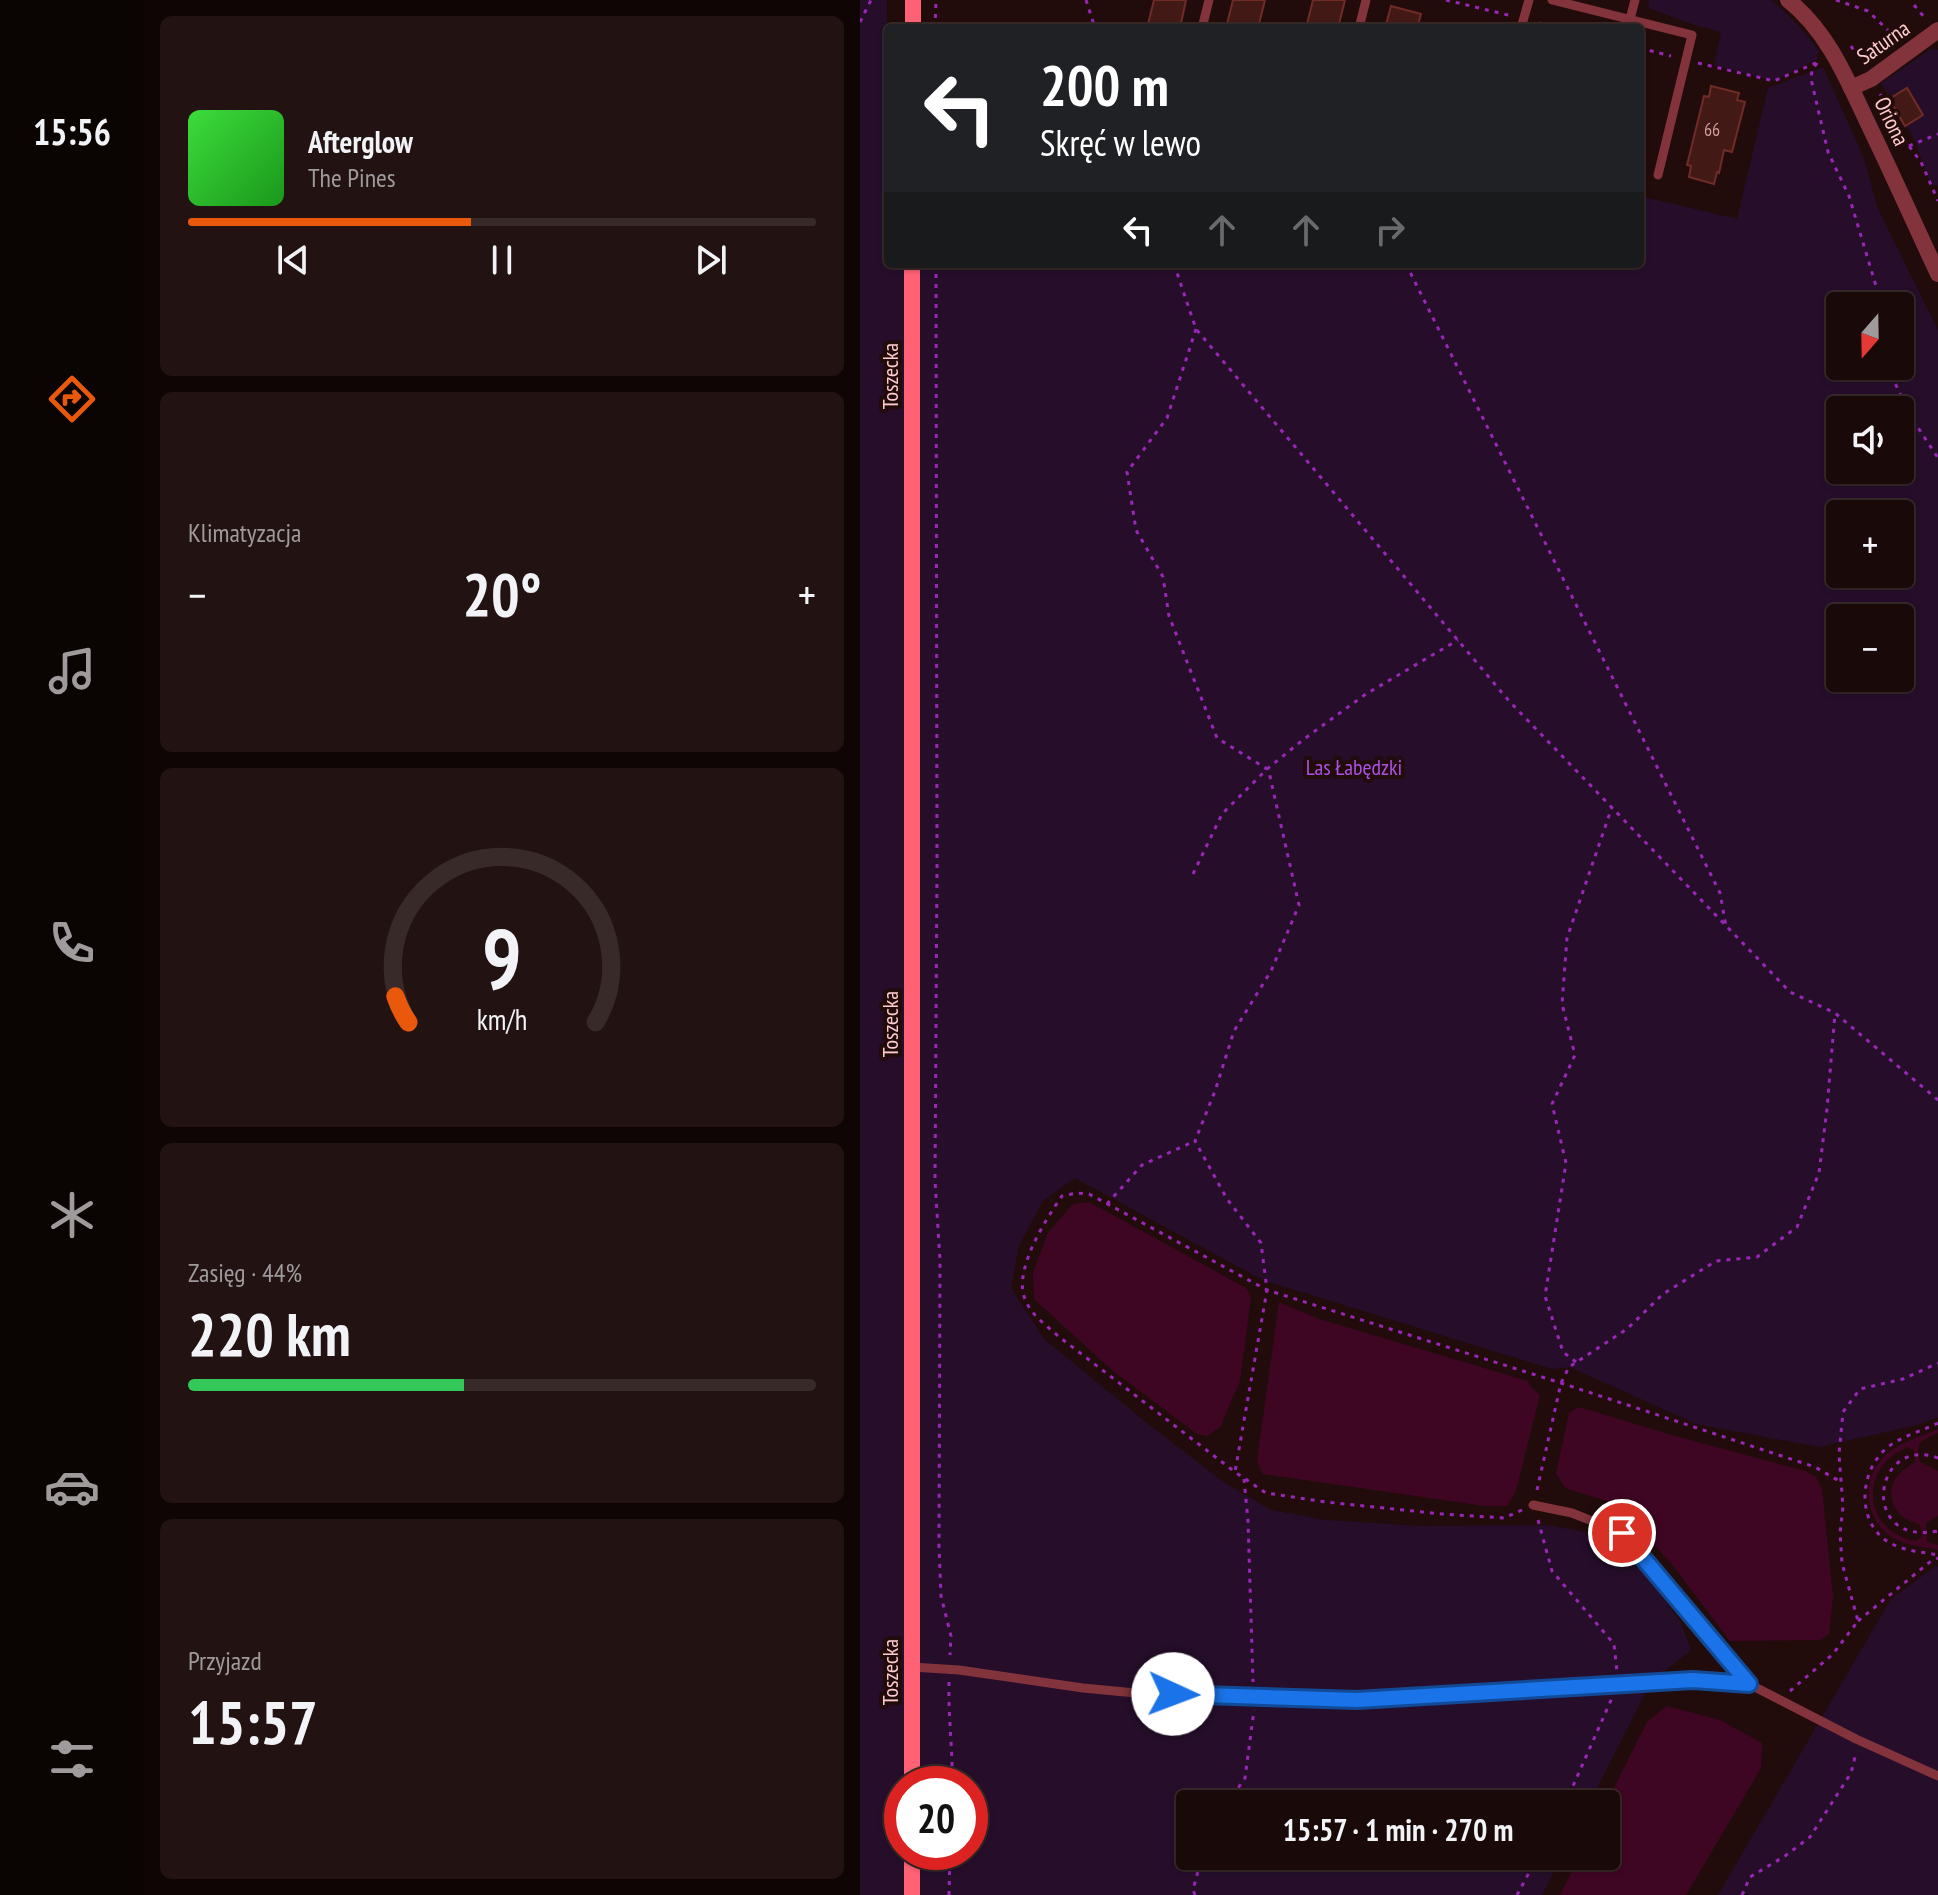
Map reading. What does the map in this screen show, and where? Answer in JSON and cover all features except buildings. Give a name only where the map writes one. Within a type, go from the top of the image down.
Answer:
[{"type":"main road","points":[[913,0],[913,24]]},
{"type":"main road","name":"Toszecka","points":[[912,268],[912,1766]]},
{"type":"main road","points":[[912,1870],[912,1895]]},
{"type":"street","name":"Oriona","points":[[1788,0],[1817,29],[1834,54],[1938,274]]},
{"type":"street","name":"Saturna","points":[[1851,88],[1871,79],[1909,51],[1933,26]]},
{"type":"lane","points":[[1203,24],[1209,0]]},
{"type":"lane","points":[[1360,24],[1366,0]]},
{"type":"lane","points":[[1522,24],[1529,0]]},
{"type":"lane","points":[[1552,0],[1692,35],[1658,175]]},
{"type":"lane","points":[[1630,19],[1635,0]]},
{"type":"lane","points":[[1533,1505],[1572,1513],[1622,1533],[1749,1684]]},
{"type":"lane","points":[[912,1667],[1146,1694],[1357,1700],[1693,1680],[1749,1684],[1856,1739],[1938,1776]]},
{"type":"path","points":[[860,22],[871,0]]},
{"type":"path","points":[[935,24],[936,0]]},
{"type":"path","points":[[1086,0],[1094,24]]},
{"type":"path","points":[[1446,0],[1522,24]]},
{"type":"path","points":[[1836,0],[1868,11],[1909,51]]},
{"type":"path","points":[[1914,5],[1933,26]]},
{"type":"path","points":[[1644,49],[1774,81],[1834,54]]},
{"type":"path","points":[[1817,63],[1811,79],[1828,152],[1849,196],[1878,292]]},
{"type":"path","points":[[1878,91],[1921,162],[1938,201]]},
{"type":"path","points":[[1909,146],[1938,134]]},
{"type":"path","points":[[936,268],[935,1181],[940,1260],[939,1546],[941,1596],[951,1636],[948,1714],[953,1766]]},
{"type":"path","points":[[1175,268],[1196,329],[1509,701],[1790,992],[1835,1013],[1938,1100]]},
{"type":"path","points":[[1408,268],[1720,893],[1726,926]]},
{"type":"path","points":[[1107,1204],[1142,1165],[1195,1141],[1234,1031],[1271,971],[1299,905],[1267,769],[1217,738],[1169,616],[1163,577],[1136,530],[1127,472],[1167,418],[1196,329]]},
{"type":"path","points":[[1894,380],[1911,417],[1938,458]]},
{"type":"path","points":[[1193,874],[1222,814],[1267,769],[1366,694],[1458,640]]},
{"type":"path","points":[[1576,1362],[1563,1352],[1545,1296],[1566,1163],[1552,1104],[1575,1055],[1562,1004],[1567,938],[1612,807]]},
{"type":"path","points":[[1571,1790],[1618,1684],[1614,1644],[1552,1571],[1533,1505],[1561,1383],[1569,1367],[1627,1329],[1663,1294],[1716,1261],[1757,1257],[1797,1227],[1819,1173],[1835,1013]]},
{"type":"path","points":[[1195,1141],[1227,1199],[1261,1243],[1267,1290],[1235,1472]]},
{"type":"path","points":[[1533,1505],[1504,1518],[1326,1502],[1266,1493],[1034,1315],[1023,1297],[1022,1276],[1039,1230],[1062,1196],[1089,1194],[1267,1290],[1815,1467],[1841,1482]]},
{"type":"path","points":[[1858,1621],[1842,1563],[1840,1533],[1843,1507],[1839,1454],[1843,1412],[1860,1389],[1903,1379],[1938,1363]]},
{"type":"path","points":[[1938,1423],[1889,1446],[1872,1465],[1865,1491],[1869,1519],[1885,1539],[1938,1557]]},
{"type":"path","points":[[1938,1458],[1930,1455],[1905,1458],[1896,1464],[1884,1481],[1882,1492],[1883,1502],[1893,1521],[1901,1528],[1911,1532],[1938,1531]]},
{"type":"path","points":[[1237,1790],[1245,1778],[1254,1711],[1244,1479]]},
{"type":"path","points":[[1781,1699],[1833,1654],[1858,1621],[1938,1557]]},
{"type":"path","points":[[1742,1895],[1750,1877],[1810,1837],[1851,1773],[1856,1739]]},
{"type":"path","points":[[949,1895],[950,1870]]},
{"type":"path","points":[[1195,1895],[1193,1890],[1198,1870]]},
{"type":"path","points":[[1517,1895],[1530,1870]]},
{"type":"green space","name":"Las Łabędzki","points":[[860,0],[887,0],[887,24],[884,24],[884,268],[1644,268],[1644,197],[1737,219],[1768,88],[1823,67],[1863,156],[1878,209],[1938,330],[1938,1417],[1917,1425],[1819,1447],[1696,1424],[1570,1367],[1552,1369],[1263,1280],[1075,1178],[1043,1201],[1019,1245],[1011,1288],[1044,1339],[1225,1483],[1271,1510],[1326,1520],[1420,1526],[1548,1525],[1604,1536],[1646,1575],[1680,1621],[1691,1650],[1651,1682],[1596,1790],[1176,1790],[1176,1870],[1555,1870],[1542,1895],[860,1895]]},
{"type":"green space","points":[[1649,0],[1771,0],[1820,52],[1816,55],[1818,59],[1774,81],[1714,65],[1721,32],[1648,8]]},
{"type":"green space","points":[[1931,49],[1938,50],[1938,186],[1931,185],[1914,139],[1881,83]]},
{"type":"green space","points":[[1936,1566],[1938,1895],[1718,1895],[1891,1599]]},
{"type":"shaded area","points":[[1089,1202],[1246,1288],[1251,1297],[1240,1381],[1220,1427],[1207,1436],[1197,1434],[1112,1370],[1034,1299],[1033,1273],[1048,1233],[1073,1204]]},
{"type":"shaded area","points":[[1279,1302],[1319,1319],[1528,1381],[1540,1395],[1516,1491],[1507,1506],[1485,1506],[1263,1474],[1257,1461]]},
{"type":"shaded area","points":[[1579,1407],[1805,1471],[1816,1477],[1822,1489],[1833,1597],[1829,1634],[1820,1640],[1730,1641],[1671,1563],[1616,1504],[1565,1488],[1556,1473],[1569,1413]]},
{"type":"shaded area","points":[[1938,1429],[1938,1433],[1920,1443],[1918,1450],[1920,1462],[1938,1471],[1938,1516],[1926,1523],[1927,1542],[1938,1545],[1938,1550],[1905,1543],[1885,1531],[1871,1511],[1869,1487],[1878,1464],[1887,1454]],"holes":[[[1908,1447],[1914,1450],[1915,1462],[1895,1479],[1892,1496],[1898,1512],[1920,1525],[1922,1537],[1916,1541],[1898,1535],[1885,1525],[1877,1513],[1873,1498],[1874,1483],[1892,1456]]]},
{"type":"shaded area","points":[[1667,1706],[1720,1720],[1762,1743],[1761,1768],[1686,1895],[1560,1895],[1573,1870],[1620,1870],[1620,1790],[1613,1790],[1647,1722]]},
{"type":"route","points":[[1173,1694],[1357,1700],[1693,1680],[1749,1684],[1622,1533]]}]
